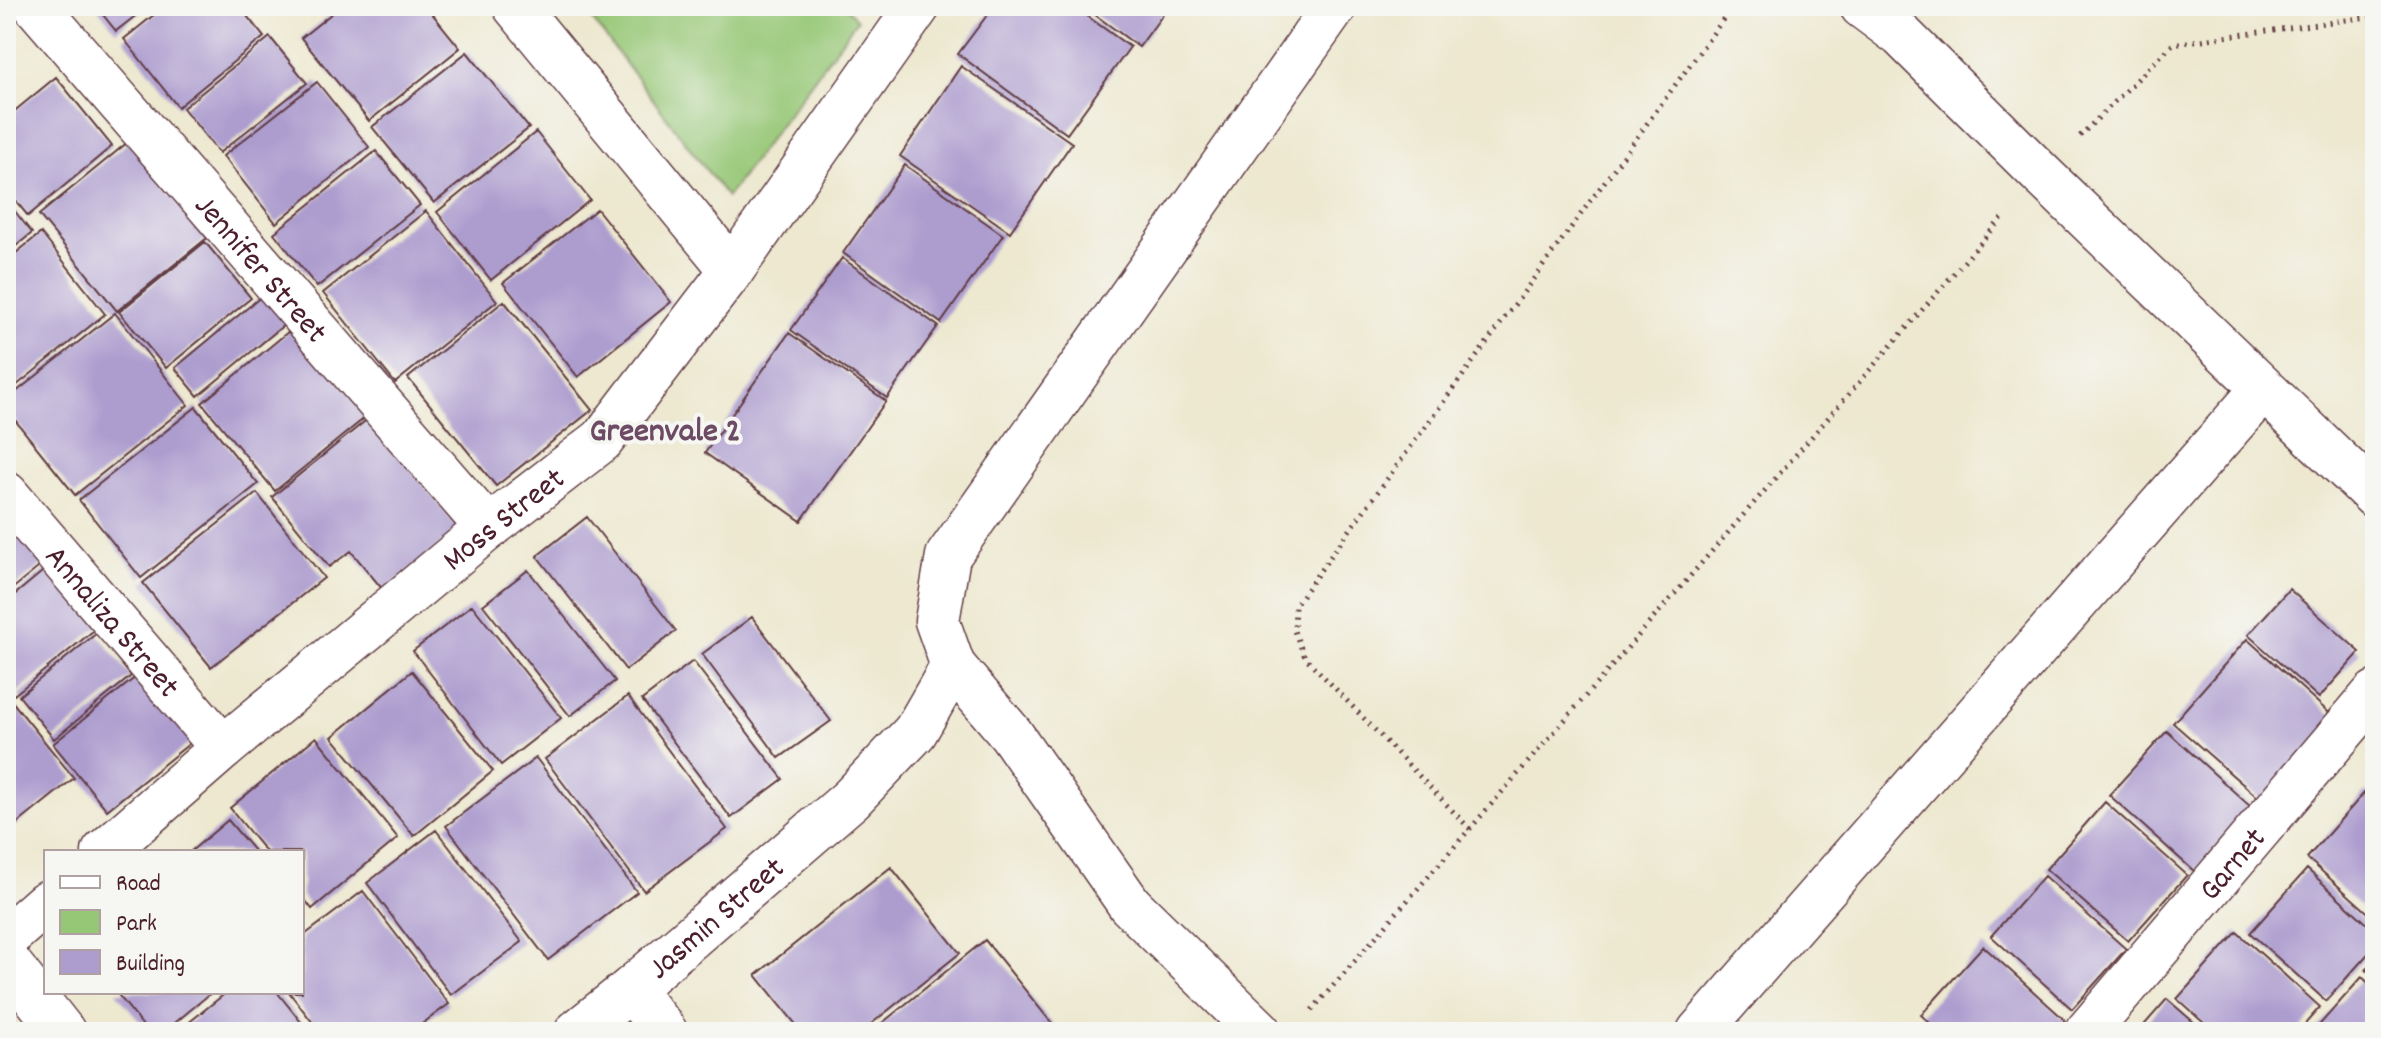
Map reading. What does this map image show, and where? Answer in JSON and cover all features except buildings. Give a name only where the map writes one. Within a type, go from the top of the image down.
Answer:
[{"type":"street","name":"Jennifer Street","points":[[36,6],[488,528]]},
{"type":"street","points":[[515,6],[732,270]]},
{"type":"street","name":"Moss Street","points":[[106,850],[223,748],[488,528],[602,440],[732,270],[918,6]]},
{"type":"street","points":[[1260,1032],[1130,905],[1011,734],[953,666],[937,621],[948,556],[1335,6]]},
{"type":"street","points":[[1862,6],[1901,35],[2375,496]]},
{"type":"street","points":[[1699,1032],[2263,389]]},
{"type":"street","name":"Annaliza Street","points":[[6,494],[223,748]]},
{"type":"street","name":"Jasmin Street","points":[[577,1032],[851,799],[915,732],[953,666]]},
{"type":"street","name":"Garnet","points":[[2087,1032],[2375,693]]},
{"type":"street","points":[[6,938],[44,905]]},
{"type":"street","points":[[6,960],[63,1032]]},
{"type":"street","points":[[631,989],[665,1032]]},
{"type":"path","points":[[1470,829],[1305,657],[1294,631],[1295,605],[1733,6]]},
{"type":"path","points":[[1303,1020],[2041,174],[2173,44],[2375,16]]},
{"type":"green space","points":[[582,6],[845,6],[857,20],[727,197]]},
{"type":"district","name":"Greenvale 2","points":[[665,428]]}]
